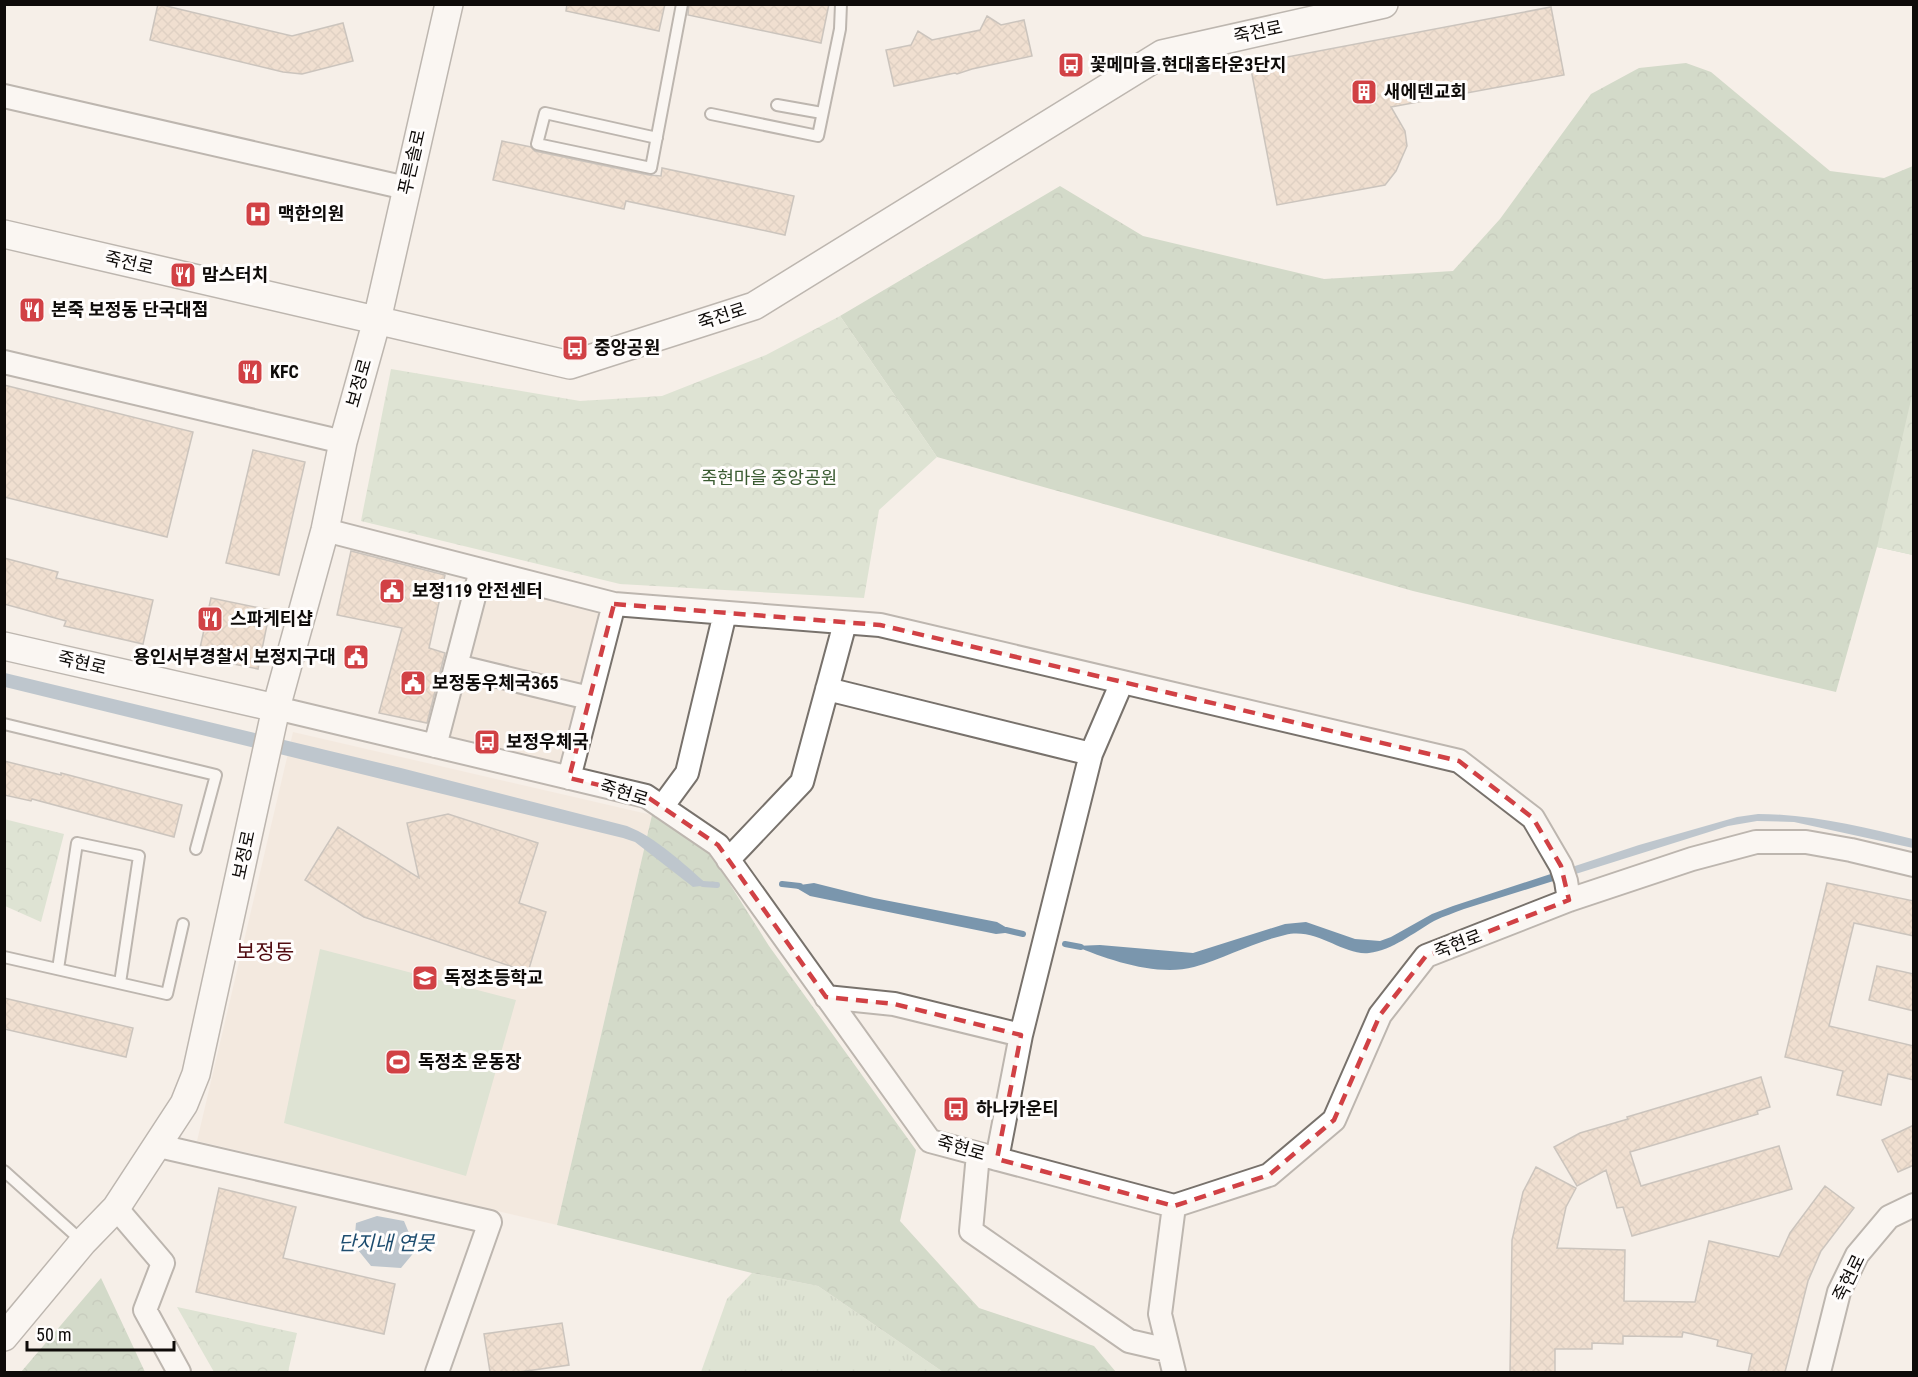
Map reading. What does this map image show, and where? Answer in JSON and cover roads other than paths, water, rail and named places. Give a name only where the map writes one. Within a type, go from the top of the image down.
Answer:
[{"type":"street","name":"푸른솔로","points":[[377,320],[449,4]]},
{"type":"street","name":"죽전로","points":[[4,234],[571,365],[754,306],[1162,54],[1384,4]]},
{"type":"street","points":[[4,96],[406,188]]},
{"type":"street","name":"보정로","points":[[4,1337],[83,1242],[116,1208],[159,1146],[184,1104],[196,1074],[274,719],[326,530],[343,441],[377,320]]},
{"type":"street","points":[[4,362],[343,441]]},
{"type":"street","points":[[326,530],[614,604],[880,625],[1459,761],[1533,818],[1565,882]]},
{"type":"street","points":[[435,746],[481,570]]},
{"type":"street","points":[[568,778],[614,604]]},
{"type":"street","points":[[662,807],[687,773],[725,613]]},
{"type":"street","points":[[728,860],[802,782],[845,623]]},
{"type":"street","name":"죽현로","points":[[4,646],[274,719],[435,746],[646,796],[718,846],[930,1141],[1174,1206],[1269,1175],[1334,1120],[1380,1015],[1426,956],[1565,882],[1692,860],[1756,842],[1806,842],[1914,865]]},
{"type":"street","points":[[456,666],[589,698]]},
{"type":"street","points":[[1122,682],[1091,754],[1021,1035],[987,1156],[971,1230],[1129,1341],[1168,1350]]},
{"type":"street","points":[[827,689],[1091,754]]},
{"type":"street","points":[[826,997],[894,1004],[1021,1035]]},
{"type":"street","points":[[159,1146],[490,1222],[435,1371]]},
{"type":"street","name":"죽현로","points":[[1819,1372],[1839,1292],[1857,1255],[1889,1217],[1914,1205]]},
{"type":"street","points":[[1174,1206],[1160,1314],[1174,1372]]},
{"type":"street","points":[[116,1208],[163,1263],[145,1310],[178,1372]]},
{"type":"lane","points":[[657,138],[545,113],[537,144],[651,168],[657,138],[682,4]]},
{"type":"lane","points":[[711,114],[818,136],[840,29],[841,4]]},
{"type":"lane","points":[[777,105],[822,113]]},
{"type":"lane","points":[[4,724],[216,775],[196,849]]},
{"type":"lane","points":[[58,969],[77,843],[139,856],[120,983]]},
{"type":"lane","points":[[4,957],[167,994],[183,924]]},
{"type":"lane","points":[[4,1171],[83,1242]]},
{"type":"water","points":[[5,673],[401,768],[627,826],[659,844],[708,885],[693,887],[635,842],[623,838],[5,687]]},
{"type":"water","points":[[1758,814],[1797,816],[1856,826],[1913,839],[1913,848],[1794,822],[1757,821],[1728,826],[1464,909],[1434,921],[1395,945],[1369,953],[1359,953],[1308,935],[1285,935],[1194,967],[1165,970],[1133,966],[1075,946],[1100,945],[1193,953],[1285,924],[1306,922],[1355,939],[1380,941],[1432,914],[1453,906],[1639,845],[1737,817]]},
{"type":"water","points":[[814,883],[874,898],[997,922],[1014,932],[996,934],[810,896],[793,886]]},
{"type":"water","name":"단지내 연못","points":[[377,1216],[404,1221],[416,1250],[401,1268],[371,1266],[354,1245],[356,1223]]},
{"type":"waterway","points":[[703,884],[717,885]]},
{"type":"waterway","points":[[782,884],[800,886]]},
{"type":"waterway","points":[[1006,930],[1023,934]]},
{"type":"waterway","points":[[1065,944],[1081,947]]},
{"type":"place","name":"꽃메마을.현대홈타운3단지","points":[[1071,65]]},
{"type":"place","name":"새에덴교회","points":[[1364,92]]},
{"type":"place","name":"맥한의원","points":[[258,214]]},
{"type":"place","name":"맘스터치","points":[[183,275]]},
{"type":"place","name":"본죽 보정동 단국대점","points":[[32,310]]},
{"type":"place","name":"중앙공원","points":[[575,348]]},
{"type":"place","name":"KFC","points":[[250,372]]},
{"type":"place","name":"보정119 안전센터","points":[[392,591]]},
{"type":"place","name":"스파게티샵","points":[[210,619]]},
{"type":"place","name":"용인서부경찰서 보정지구대","points":[[356,657]]},
{"type":"place","name":"보정동우체국365","points":[[413,683]]},
{"type":"place","name":"보정우체국","points":[[487,742]]},
{"type":"place","name":"독정초등학교","points":[[425,978]]},
{"type":"place","name":"독정초 운동장","points":[[398,1062]]},
{"type":"place","name":"하나카운티","points":[[956,1109]]},
{"type":"district","name":"보정동","points":[[265,952]]},
{"type":"park label","name":"죽현마을 중앙공원","points":[[769,478]]}]
